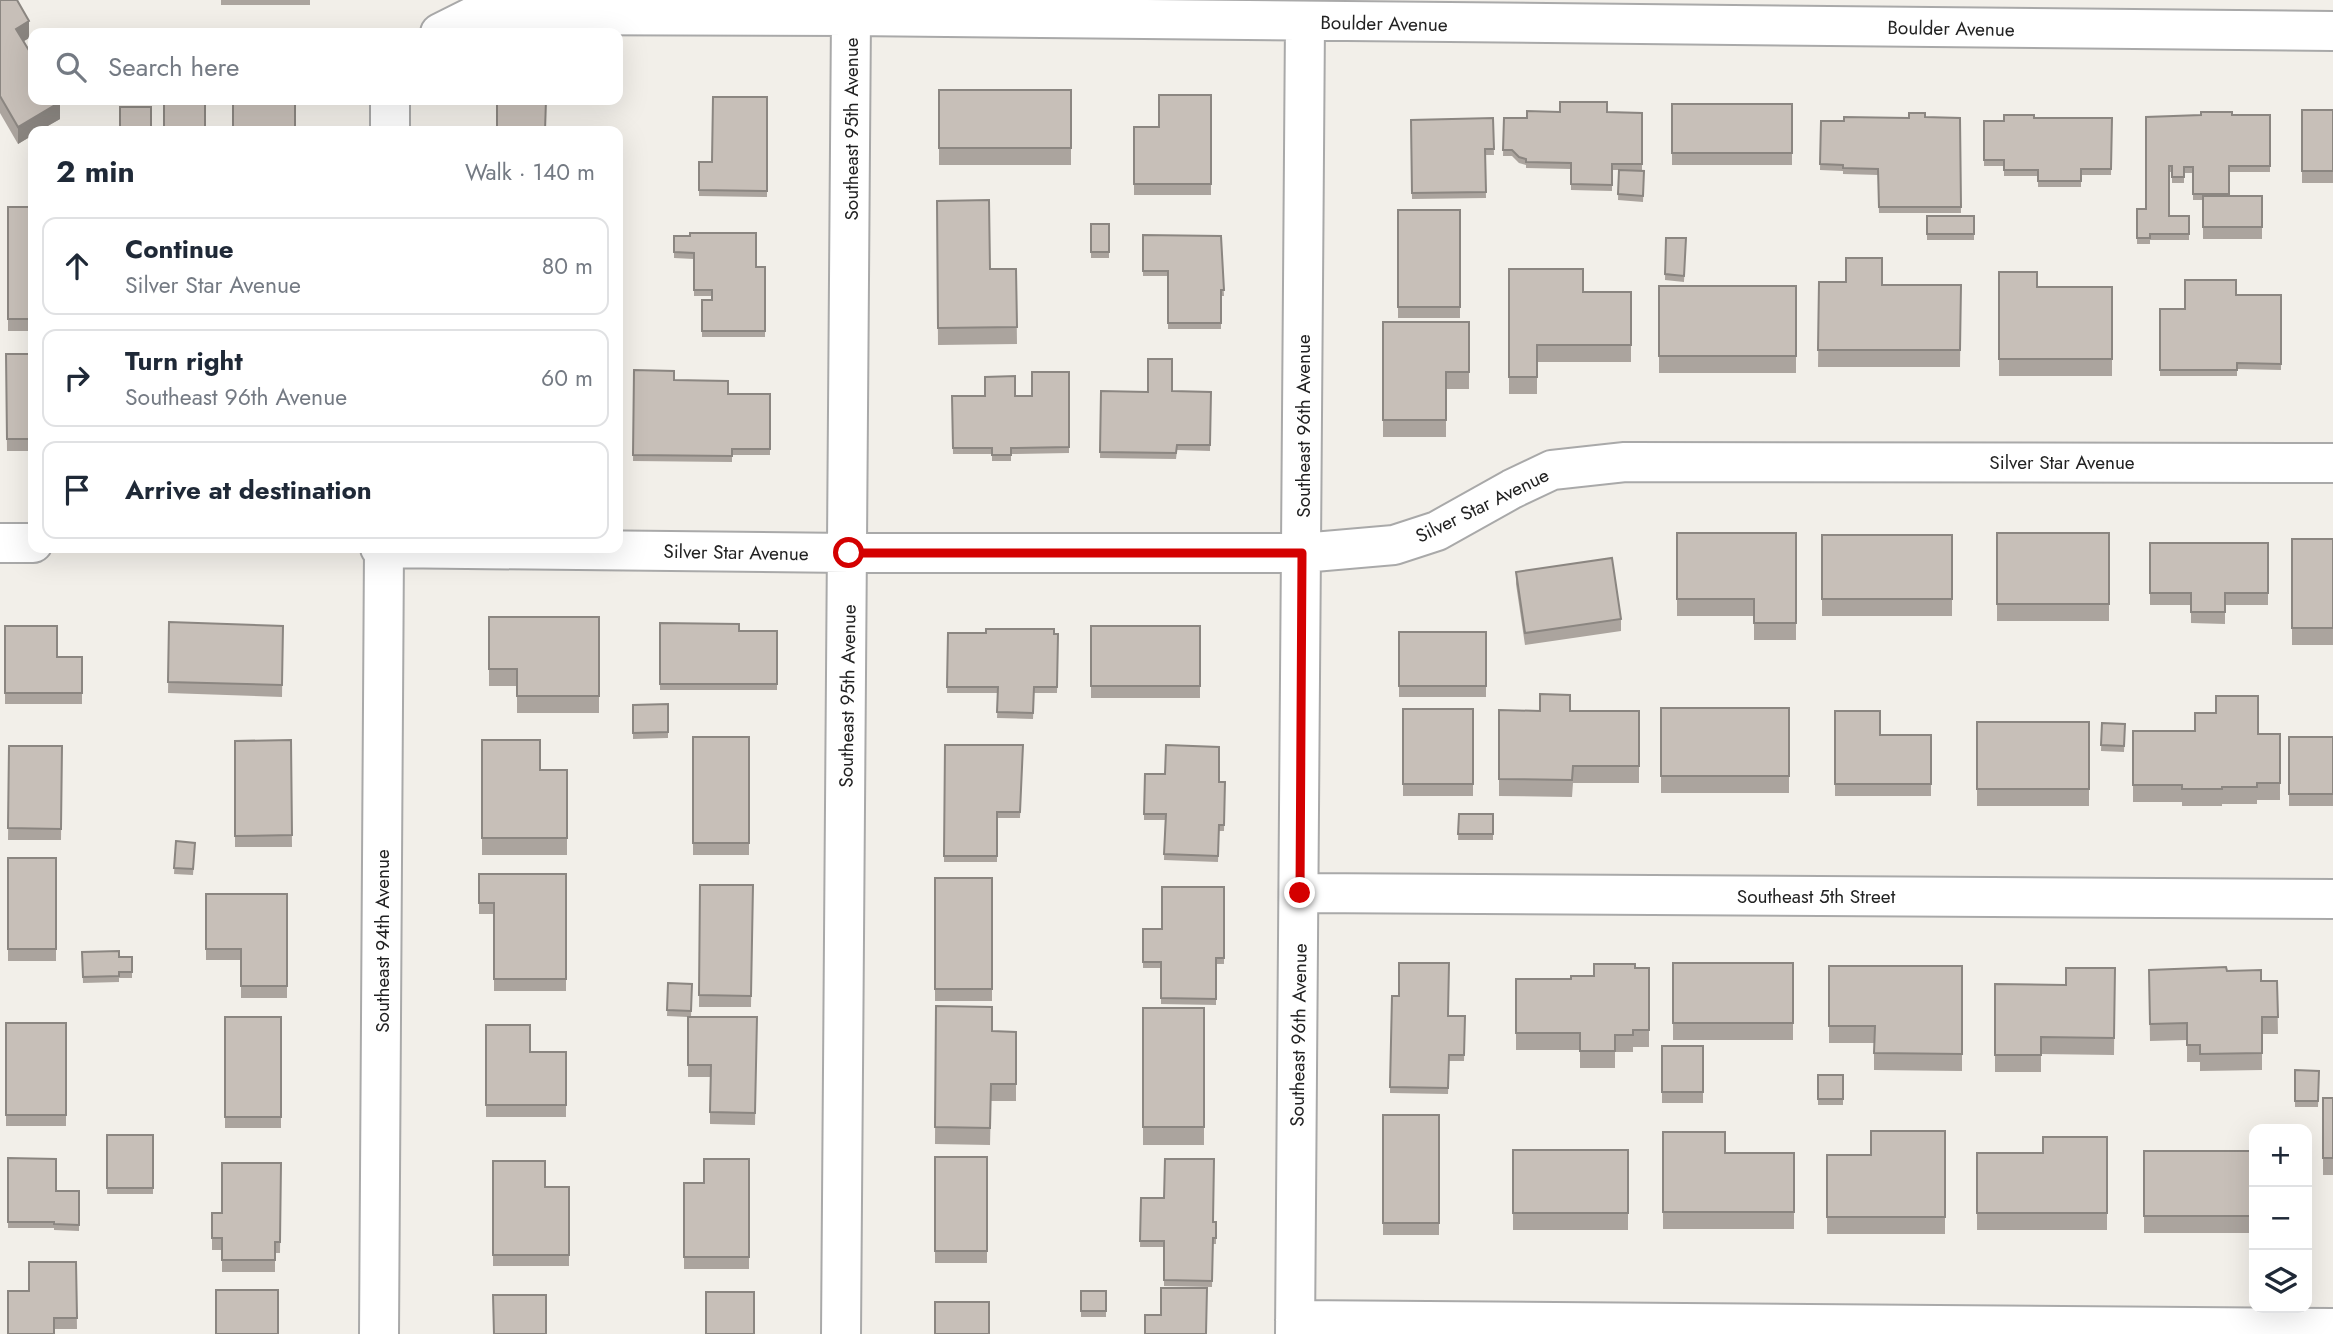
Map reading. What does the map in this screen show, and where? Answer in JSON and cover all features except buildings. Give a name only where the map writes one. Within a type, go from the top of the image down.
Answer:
[{"type":"street","name":"Boulder Avenue","points":[[450,28],[477,15],[851,16],[1007,9],[1305,22],[2333,31]]},
{"type":"street","name":"Southeast 95th Avenue","points":[[841,1334],[851,16]]},
{"type":"street","name":"Southeast 96th Avenue","points":[[1295,1327],[1305,22]]},
{"type":"street","points":[[390,105],[390,126]]},
{"type":"street","name":"Silver Star Avenue","points":[[623,551],[1302,553],[1394,545],[1437,531],[1552,470],[1625,462],[2333,463]]},
{"type":"street","points":[[0,543],[28,543]]},
{"type":"street","name":"Southeast 94th Avenue","points":[[379,1334],[382,553]]},
{"type":"street","name":"Southeast 5th Street","points":[[1300,893],[2333,899]]},
{"type":"street","points":[[1295,1327],[2333,1328]]},
{"type":"route","points":[[849,553],[1302,553],[1300,893]]}]
